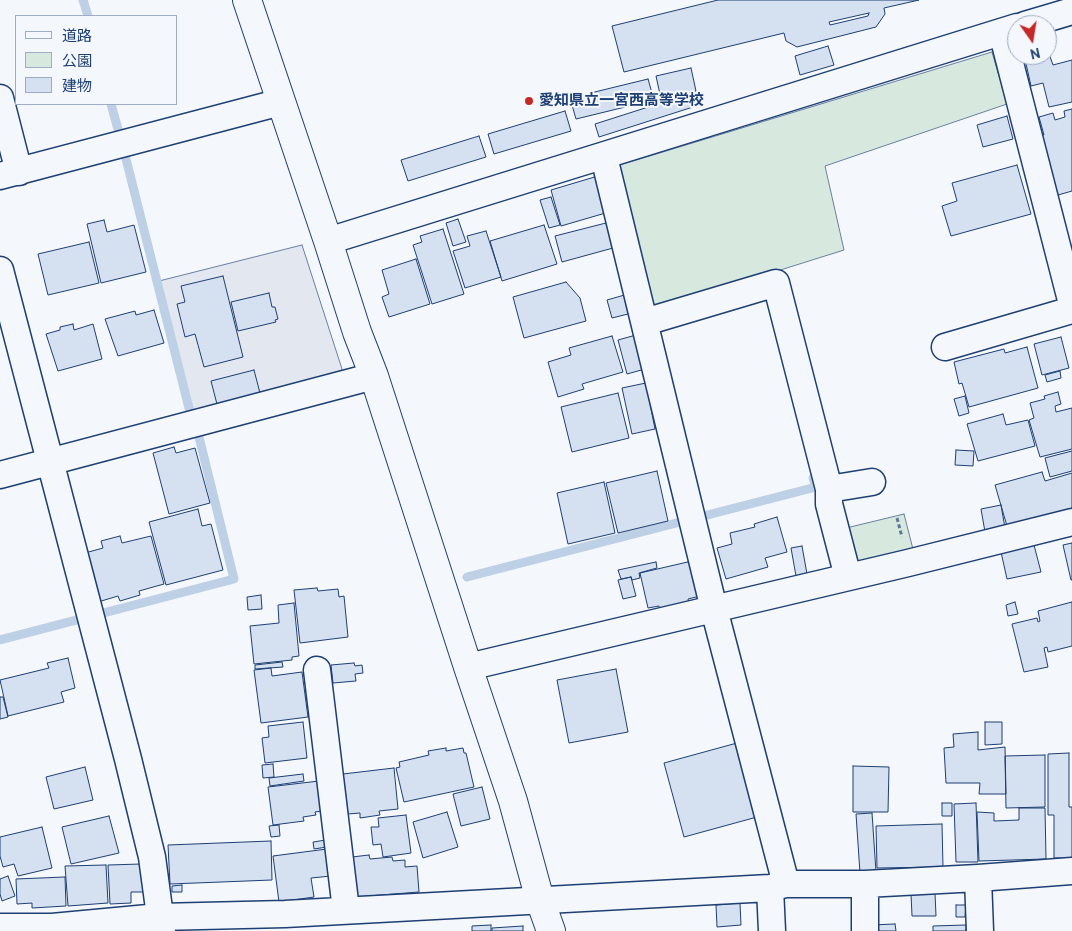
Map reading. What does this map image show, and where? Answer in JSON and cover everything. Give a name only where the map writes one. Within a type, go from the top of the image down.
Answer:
[{"type":"street","points":[[247,0],[357,332],[374,376],[513,801],[540,900],[551,931]]},
{"type":"street","points":[[1056,15],[1072,10]]},
{"type":"street","points":[[328,241],[1007,31]]},
{"type":"street","points":[[1023,65],[1072,304]]},
{"type":"street","points":[[0,98],[10,174],[281,102]]},
{"type":"street","points":[[604,157],[714,609],[778,886],[772,931]]},
{"type":"street","points":[[0,270],[128,759],[152,857],[161,924]]},
{"type":"street","points":[[645,322],[776,283],[829,489],[829,504],[848,577]]},
{"type":"street","points":[[946,346],[1072,310]]},
{"type":"street","points":[[0,475],[374,376]]},
{"type":"street","points":[[829,489],[872,482]]},
{"type":"street","points":[[468,667],[1072,522]]},
{"type":"street","points":[[316,670],[346,910]]},
{"type":"street","points":[[0,927],[286,922],[346,910],[778,886],[978,878],[1072,871]]},
{"type":"street","points":[[978,878],[980,931]]},
{"type":"street","points":[[865,884],[866,931]]},
{"type":"green space","name":"愛知県立一宮西高等学校","points":[[992,52],[1007,104],[825,166],[844,250],[653,310],[618,173],[620,165]]},
{"type":"green space","points":[[904,514],[915,557],[852,572],[842,529]]},
{"type":"shaded area","points":[[302,245],[342,369],[339,377],[194,414],[159,281]]},
{"type":"building","points":[[718,0],[919,0],[884,8],[885,14],[876,27],[797,47],[786,41],[784,33],[624,72],[612,26]],"holes":[[[869,13],[868,16],[830,25],[829,22]]]},
{"type":"building","points":[[828,46],[834,65],[800,75],[795,56]]},
{"type":"building","points":[[1072,60],[1072,102],[1049,107],[1043,83],[1031,86],[1026,65],[1057,65]]},
{"type":"building","points":[[691,68],[696,91],[661,99],[656,76]]},
{"type":"building","points":[[648,79],[654,100],[576,119],[570,98]]},
{"type":"building","points":[[689,94],[693,107],[599,137],[595,124]]},
{"type":"building","points":[[1072,109],[1072,191],[1058,195],[1041,135],[1044,135],[1039,117],[1053,113],[1055,120],[1065,117],[1064,111]]},
{"type":"building","points":[[565,111],[571,131],[494,154],[488,134]]},
{"type":"building","points":[[1007,116],[1013,139],[983,147],[977,125]]},
{"type":"building","points":[[479,136],[486,157],[408,181],[401,160]]},
{"type":"building","points":[[1017,165],[1031,214],[951,236],[942,206],[957,201],[952,183]]},
{"type":"building","points":[[598,176],[609,212],[561,226],[551,190]]},
{"type":"building","points":[[551,197],[560,225],[549,228],[540,200]]},
{"type":"building","points":[[458,219],[466,242],[453,246],[446,223]]},
{"type":"building","points":[[104,220],[107,232],[134,225],[146,272],[101,283],[87,224]]},
{"type":"building","points":[[606,223],[613,248],[562,262],[555,236]]},
{"type":"building","points":[[544,225],[557,264],[502,281],[490,241]]},
{"type":"building","points":[[443,229],[464,294],[432,304],[413,245],[422,242],[420,236]]},
{"type":"building","points":[[486,231],[501,277],[465,288],[453,251],[470,246],[467,236]]},
{"type":"building","points":[[89,242],[99,283],[48,295],[38,254]]},
{"type":"building","points":[[416,259],[430,304],[389,317],[382,297],[389,294],[382,270]]},
{"type":"building","points":[[223,276],[243,357],[204,367],[195,334],[185,337],[177,304],[185,302],[181,286]]},
{"type":"building","points":[[566,282],[580,298],[586,321],[524,338],[513,297]]},
{"type":"building","points":[[269,293],[272,307],[275,307],[278,319],[275,320],[276,322],[238,331],[231,302]]},
{"type":"building","points":[[628,294],[632,313],[612,318],[607,300]]},
{"type":"building","points":[[154,310],[164,343],[118,356],[105,319],[135,311],[136,315]]},
{"type":"building","points":[[73,324],[74,330],[93,324],[102,359],[58,371],[46,334],[60,330],[60,327]]},
{"type":"building","points":[[636,335],[645,369],[627,374],[618,340]]},
{"type":"building","points":[[612,336],[623,372],[582,384],[584,389],[558,397],[548,362],[571,355],[569,348]]},
{"type":"building","points":[[1061,337],[1069,368],[1042,375],[1034,344]]},
{"type":"building","points":[[1027,347],[1038,388],[969,407],[962,383],[959,384],[954,362],[1004,349],[1005,353]]},
{"type":"building","points":[[254,370],[261,397],[218,408],[211,381]]},
{"type":"building","points":[[1060,371],[1061,378],[1047,382],[1045,375]]},
{"type":"building","points":[[646,383],[655,429],[632,434],[622,388]]},
{"type":"building","points":[[1058,392],[1061,404],[1055,406],[1056,412],[1072,408],[1072,449],[1040,457],[1029,420],[1034,418],[1030,403],[1045,399],[1044,396]]},
{"type":"building","points":[[618,393],[629,438],[572,452],[561,407]]},
{"type":"building","points":[[965,396],[969,413],[959,416],[954,399]]},
{"type":"building","points":[[1003,414],[1006,425],[1028,420],[1035,446],[978,461],[967,424]]},
{"type":"building","points":[[174,447],[176,453],[195,448],[210,503],[169,514],[153,453]]},
{"type":"building","points":[[956,450],[974,451],[973,466],[955,465]]},
{"type":"building","points":[[1072,451],[1072,471],[1050,477],[1045,458]]},
{"type":"building","points":[[657,471],[668,521],[618,533],[606,483]]},
{"type":"building","points":[[1042,472],[1045,481],[1072,473],[1072,508],[1007,526],[995,485]]},
{"type":"building","points":[[604,482],[615,533],[568,544],[557,493]]},
{"type":"building","points":[[1001,505],[1005,528],[985,532],[981,509]]},
{"type":"building","points":[[198,509],[202,526],[211,524],[223,570],[166,585],[149,522]]},
{"type":"building","points":[[777,517],[787,552],[765,558],[768,567],[726,579],[717,548],[732,544],[730,533],[755,527],[754,524]]},
{"type":"building","points":[[120,536],[122,543],[151,536],[164,584],[139,591],[140,595],[120,601],[118,596],[98,602],[85,553],[103,548],[101,541]]},
{"type":"building","points":[[1072,543],[1072,580],[1071,580],[1063,545]]},
{"type":"building","points":[[1034,545],[1041,572],[1007,579],[1001,552]]},
{"type":"building","points":[[802,546],[807,574],[796,576],[791,548]]},
{"type":"building","points":[[692,561],[700,596],[688,599],[689,604],[660,610],[659,606],[648,608],[640,573]]},
{"type":"building","points":[[656,562],[657,568],[639,573],[640,578],[632,580],[631,577],[621,579],[618,570]]},
{"type":"building","points":[[631,577],[636,596],[623,599],[618,580]]},
{"type":"building","points":[[317,588],[318,591],[338,589],[339,597],[344,596],[348,637],[300,643],[294,590]]},
{"type":"building","points":[[261,595],[262,609],[248,610],[247,597]]},
{"type":"building","points":[[1015,602],[1018,614],[1008,616],[1006,605]]},
{"type":"building","points":[[1072,602],[1072,646],[1048,652],[1047,647],[1044,648],[1048,667],[1024,672],[1012,624],[1037,618],[1038,622],[1040,621],[1038,611]]},
{"type":"building","points":[[294,603],[299,656],[292,657],[292,660],[254,664],[250,626],[279,623],[278,605]]},
{"type":"building","points":[[68,658],[75,688],[61,692],[64,702],[8,716],[0,680],[49,668],[47,663]]},
{"type":"building","points":[[282,662],[283,667],[255,669],[255,665]]},
{"type":"building","points":[[354,663],[355,666],[362,665],[363,673],[355,674],[356,681],[333,683],[331,665]]},
{"type":"building","points":[[271,668],[272,676],[302,672],[308,717],[261,723],[254,670]]},
{"type":"building","points":[[616,669],[628,732],[569,743],[557,680]]},
{"type":"building","points":[[0,697],[3,697],[8,717],[0,719]]},
{"type":"building","points":[[303,722],[307,758],[265,763],[262,738],[269,737],[268,726]]},
{"type":"building","points":[[985,722],[1002,722],[1002,744],[985,745]]},
{"type":"building","points":[[978,732],[978,750],[1005,747],[1006,794],[979,794],[980,783],[946,783],[944,748],[954,747],[953,734]]},
{"type":"building","points":[[737,743],[757,817],[684,837],[664,763]]},
{"type":"building","points":[[446,748],[446,751],[463,748],[464,753],[466,753],[474,787],[404,802],[396,768],[400,767],[399,762],[429,755],[428,751]]},
{"type":"building","points":[[1069,753],[1069,807],[1072,807],[1072,858],[1054,858],[1054,815],[1048,815],[1048,754]]},
{"type":"building","points":[[1045,755],[1045,807],[1006,808],[1005,756]]},
{"type":"building","points":[[273,764],[274,777],[263,778],[262,765]]},
{"type":"building","points":[[853,766],[889,767],[888,812],[853,812]]},
{"type":"building","points":[[85,767],[93,800],[54,809],[46,777]]},
{"type":"building","points":[[394,768],[398,809],[379,811],[380,815],[360,818],[360,813],[348,814],[343,774]]},
{"type":"building","points":[[303,774],[304,781],[270,786],[269,778]]},
{"type":"building","points":[[319,781],[322,811],[315,812],[316,815],[303,817],[304,821],[273,825],[268,787]]},
{"type":"building","points":[[482,787],[490,819],[461,826],[453,794]]},
{"type":"building","points":[[942,803],[952,803],[952,816],[942,816]]},
{"type":"building","points":[[976,803],[978,862],[956,862],[954,804]]},
{"type":"building","points":[[1019,808],[1045,808],[1046,859],[979,861],[977,812],[994,813],[994,821],[1019,820]]},
{"type":"building","points":[[447,812],[458,847],[423,858],[413,822]]},
{"type":"building","points":[[872,813],[876,872],[860,873],[856,814]]},
{"type":"building","points":[[406,815],[411,853],[383,857],[381,844],[373,845],[371,827],[379,827],[378,818]]},
{"type":"building","points":[[109,816],[119,853],[71,864],[62,827]]},
{"type":"building","points":[[942,824],[943,867],[877,868],[876,826]]},
{"type":"building","points":[[279,825],[280,836],[271,837],[269,826]]},
{"type":"building","points":[[42,827],[52,868],[18,876],[14,864],[3,867],[0,856],[0,837]]},
{"type":"building","points":[[326,840],[327,847],[314,849],[313,842]]},
{"type":"building","points":[[271,841],[272,880],[170,884],[168,845]]},
{"type":"building","points":[[327,849],[331,876],[311,878],[314,897],[279,902],[273,856]]},
{"type":"building","points":[[369,855],[370,859],[392,857],[393,861],[405,860],[405,867],[417,866],[419,892],[356,897],[352,857]]},
{"type":"building","points":[[141,864],[143,892],[131,892],[131,903],[110,904],[108,865]]},
{"type":"building","points":[[106,865],[108,903],[68,906],[65,866]]},
{"type":"building","points":[[8,876],[15,896],[2,901],[0,879]]},
{"type":"building","points":[[65,877],[66,906],[32,908],[32,903],[17,904],[16,879]]},
{"type":"building","points":[[182,885],[182,892],[172,892],[172,886]]},
{"type":"building","points":[[935,893],[936,916],[912,916],[911,894]]},
{"type":"building","points":[[740,903],[741,925],[717,927],[716,905]]},
{"type":"building","points":[[956,905],[966,905],[965,917],[956,917]]},
{"type":"building","points":[[895,924],[896,931],[871,931],[871,925]]},
{"type":"building","points":[[491,925],[491,931],[472,931],[472,926]]},
{"type":"building","points":[[966,925],[966,931],[933,931],[933,926]]},
{"type":"building","points":[[523,926],[523,931],[492,931],[492,928]]},
{"type":"waterway","points":[[83,0],[88,15]]},
{"type":"waterway","points":[[111,105],[119,133]]},
{"type":"waterway","points":[[0,640],[234,579],[125,155]]},
{"type":"waterway","points":[[467,577],[816,487],[813,478]]},
{"type":"place","name":"愛知県立一宮西高等学校","points":[[529,101]]}]
